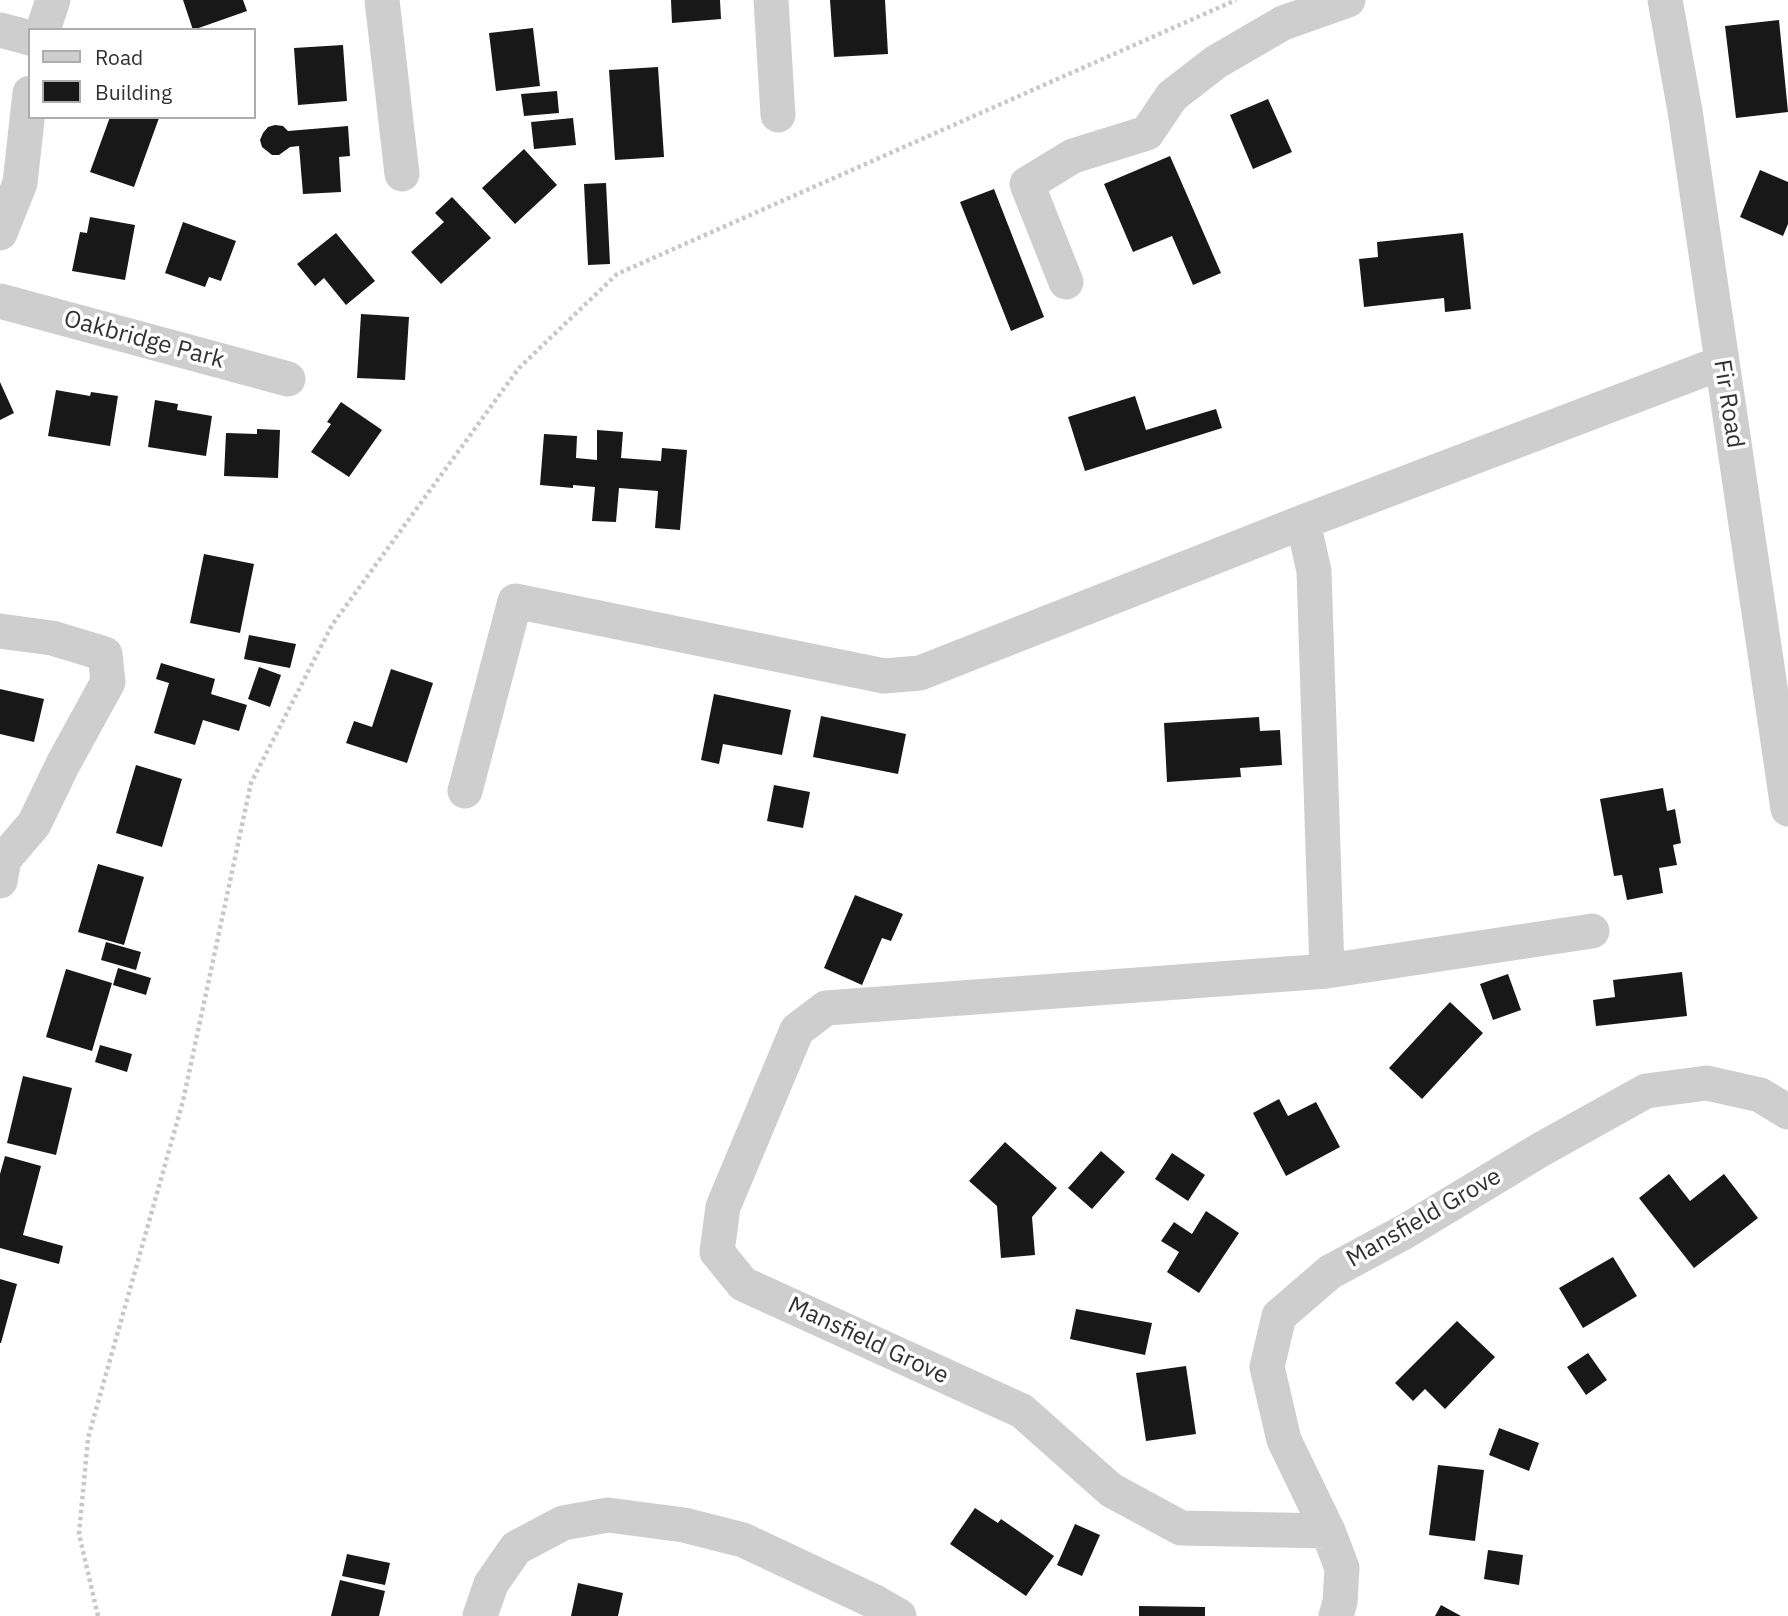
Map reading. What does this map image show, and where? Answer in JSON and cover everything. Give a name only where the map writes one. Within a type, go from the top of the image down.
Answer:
[{"type":"street","points":[[44,28],[53,0]]},
{"type":"street","points":[[382,0],[402,174]]},
{"type":"street","points":[[771,0],[778,115]]},
{"type":"street","points":[[1066,282],[1027,184],[1073,156],[1147,133],[1172,96],[1216,62],[1283,23],[1349,0]]},
{"type":"street","name":"Fir Road","points":[[1665,0],[1685,111],[1788,809]]},
{"type":"street","points":[[0,30],[28,37]]},
{"type":"street","points":[[0,233],[20,183],[28,111]]},
{"type":"street","name":"Oakbridge Park","points":[[0,301],[288,379]]},
{"type":"street","points":[[465,791],[515,601],[884,676],[920,673],[1303,522],[1721,363]]},
{"type":"street","points":[[1303,522],[1314,571],[1327,971],[1592,932]]},
{"type":"street","points":[[0,631],[52,638],[106,654],[108,681],[34,824],[1,867]]},
{"type":"street","name":"Mansfield Grove","points":[[1327,971],[826,1008],[797,1030],[723,1207],[718,1252],[743,1284],[1022,1412],[1111,1490],[1181,1528],[1328,1531]]},
{"type":"street","name":"Mansfield Grove","points":[[1336,1616],[1340,1602],[1342,1568],[1328,1531],[1284,1440],[1267,1367],[1279,1316],[1330,1272],[1406,1231],[1646,1090],[1707,1083],[1759,1095],[1788,1112]]},
{"type":"street","points":[[480,1616],[491,1584],[516,1548],[563,1523],[608,1515],[684,1525],[743,1540],[899,1616]]},
{"type":"building","points":[[183,0],[243,0],[247,11],[192,28]]},
{"type":"building","points":[[671,0],[720,0],[721,19],[672,23]]},
{"type":"building","points":[[830,0],[885,0],[888,54],[834,57]]},
{"type":"building","points":[[1779,20],[1788,112],[1736,118],[1725,26]]},
{"type":"building","points":[[533,28],[540,86],[496,91],[489,33]]},
{"type":"building","points":[[343,45],[347,101],[298,105],[294,48]]},
{"type":"building","points":[[658,67],[664,157],[615,160],[609,70]]},
{"type":"building","points":[[557,91],[559,113],[524,116],[521,94]]},
{"type":"building","points":[[1268,99],[1292,152],[1253,169],[1230,115]]},
{"type":"building","points":[[573,118],[576,145],[534,149],[531,122]]},
{"type":"building","points":[[109,119],[159,119],[134,187],[90,172]]},
{"type":"building","points":[[283,126],[288,131],[348,126],[350,156],[339,157],[341,192],[303,194],[299,146],[290,147],[279,155],[272,155],[262,147],[260,140],[263,133],[268,127]]},
{"type":"building","points":[[524,149],[557,185],[515,224],[482,188]]},
{"type":"building","points":[[1170,156],[1221,273],[1193,285],[1172,236],[1133,252],[1104,184]]},
{"type":"building","points":[[1760,170],[1788,182],[1788,224],[1783,236],[1740,217]]},
{"type":"building","points":[[606,183],[610,264],[588,265],[584,184]]},
{"type":"building","points":[[994,189],[1044,317],[1011,331],[960,202]]},
{"type":"building","points":[[452,197],[491,238],[441,284],[411,252],[444,222],[435,213]]},
{"type":"building","points":[[90,217],[135,225],[125,280],[72,271],[80,232],[87,233]]},
{"type":"building","points":[[183,222],[236,241],[221,281],[209,277],[205,287],[165,273]]},
{"type":"building","points":[[336,233],[375,281],[346,305],[324,278],[315,286],[297,264]]},
{"type":"building","points":[[1463,233],[1471,309],[1445,312],[1444,298],[1364,307],[1359,259],[1378,257],[1377,242]]},
{"type":"building","points":[[361,314],[409,317],[405,380],[357,378]]},
{"type":"building","points":[[0,382],[14,413],[0,420]]},
{"type":"building","points":[[56,390],[90,396],[91,392],[118,396],[110,446],[48,436]]},
{"type":"building","points":[[1135,396],[1146,430],[1216,409],[1222,428],[1085,471],[1068,417]]},
{"type":"building","points":[[155,400],[178,404],[177,410],[212,416],[206,456],[148,447]]},
{"type":"building","points":[[341,402],[382,430],[349,477],[311,452],[331,424],[327,422]]},
{"type":"building","points":[[257,429],[280,430],[278,478],[224,476],[226,433],[257,434]]},
{"type":"building","points":[[597,430],[623,432],[621,458],[661,461],[662,448],[687,450],[680,530],[655,528],[658,491],[619,488],[616,522],[592,521],[595,487],[540,485],[544,434],[577,436],[576,458],[597,460]]},
{"type":"building","points":[[204,554],[254,564],[240,633],[190,623]]},
{"type":"building","points":[[249,635],[296,644],[290,668],[244,659]]},
{"type":"building","points":[[161,663],[215,679],[211,694],[247,705],[239,731],[203,720],[195,745],[154,733],[169,683],[156,679]]},
{"type":"building","points":[[259,667],[281,675],[270,707],[248,699]]},
{"type":"building","points":[[391,669],[433,683],[407,763],[346,743],[354,721],[372,727]]},
{"type":"building","points":[[0,689],[44,699],[34,742],[0,734]]},
{"type":"building","points":[[714,694],[791,710],[782,755],[723,744],[719,764],[701,760]]},
{"type":"building","points":[[821,716],[906,734],[898,774],[813,757]]},
{"type":"building","points":[[1259,717],[1260,731],[1280,730],[1282,765],[1240,768],[1241,777],[1167,782],[1164,723]]},
{"type":"building","points":[[136,765],[182,779],[162,847],[116,833]]},
{"type":"building","points":[[774,785],[810,792],[803,828],[767,821]]},
{"type":"building","points":[[1663,788],[1667,811],[1675,809],[1681,843],[1673,845],[1677,865],[1659,868],[1663,893],[1627,900],[1622,875],[1614,876],[1600,799]]},
{"type":"building","points":[[98,864],[144,877],[124,945],[78,932]]},
{"type":"building","points":[[855,895],[903,914],[891,941],[882,938],[862,985],[824,968]]},
{"type":"building","points":[[106,942],[141,952],[136,970],[101,960]]},
{"type":"building","points":[[118,968],[151,978],[146,995],[113,985]]},
{"type":"building","points":[[66,969],[112,983],[92,1051],[46,1037]]},
{"type":"building","points":[[1682,972],[1687,1016],[1596,1026],[1593,1000],[1615,997],[1613,980]]},
{"type":"building","points":[[1508,974],[1521,1010],[1493,1020],[1480,984]]},
{"type":"building","points":[[1450,1002],[1483,1033],[1422,1099],[1389,1068]]},
{"type":"building","points":[[100,1045],[132,1054],[127,1072],[95,1062]]},
{"type":"building","points":[[23,1076],[72,1088],[56,1155],[7,1143]]},
{"type":"building","points":[[1279,1099],[1288,1116],[1316,1102],[1340,1147],[1286,1176],[1253,1113]]},
{"type":"building","points":[[1005,1142],[1057,1188],[1032,1217],[1035,1255],[1001,1258],[997,1206],[969,1181]]},
{"type":"building","points":[[1101,1151],[1125,1172],[1092,1209],[1068,1188]]},
{"type":"building","points":[[1172,1153],[1205,1175],[1188,1201],[1155,1179]]},
{"type":"building","points":[[5,1156],[41,1166],[23,1235],[63,1246],[59,1264],[0,1248],[0,1174]]},
{"type":"building","points":[[1669,1174],[1690,1201],[1724,1174],[1758,1218],[1694,1268],[1639,1198]]},
{"type":"building","points":[[1206,1211],[1239,1233],[1199,1293],[1167,1272],[1179,1252],[1161,1241],[1174,1222],[1192,1234]]},
{"type":"building","points":[[1613,1257],[1637,1296],[1583,1328],[1559,1288]]},
{"type":"building","points":[[0,1279],[17,1284],[1,1343],[0,1343]]},
{"type":"building","points":[[1076,1309],[1152,1323],[1145,1355],[1070,1339]]},
{"type":"building","points":[[1457,1321],[1495,1357],[1445,1409],[1425,1389],[1413,1401],[1395,1383]]},
{"type":"building","points":[[1588,1353],[1607,1380],[1586,1395],[1567,1367]]},
{"type":"building","points":[[1186,1366],[1196,1434],[1146,1441],[1136,1373]]},
{"type":"building","points":[[1499,1428],[1539,1443],[1529,1471],[1489,1455]]},
{"type":"building","points":[[1438,1465],[1484,1470],[1475,1541],[1429,1535]]},
{"type":"building","points":[[975,1508],[998,1523],[1001,1519],[1054,1556],[1026,1596],[950,1544]]},
{"type":"building","points":[[1075,1524],[1100,1535],[1082,1576],[1057,1565]]},
{"type":"building","points":[[1488,1550],[1523,1555],[1519,1585],[1484,1579]]},
{"type":"building","points":[[347,1554],[390,1563],[385,1585],[342,1576]]},
{"type":"building","points":[[340,1580],[385,1591],[379,1616],[331,1616]]},
{"type":"building","points":[[578,1583],[623,1593],[618,1616],[571,1616]]},
{"type":"building","points":[[1441,1605],[1461,1616],[1435,1616]]},
{"type":"building","points":[[1139,1606],[1205,1607],[1205,1616],[1139,1616]]}]
